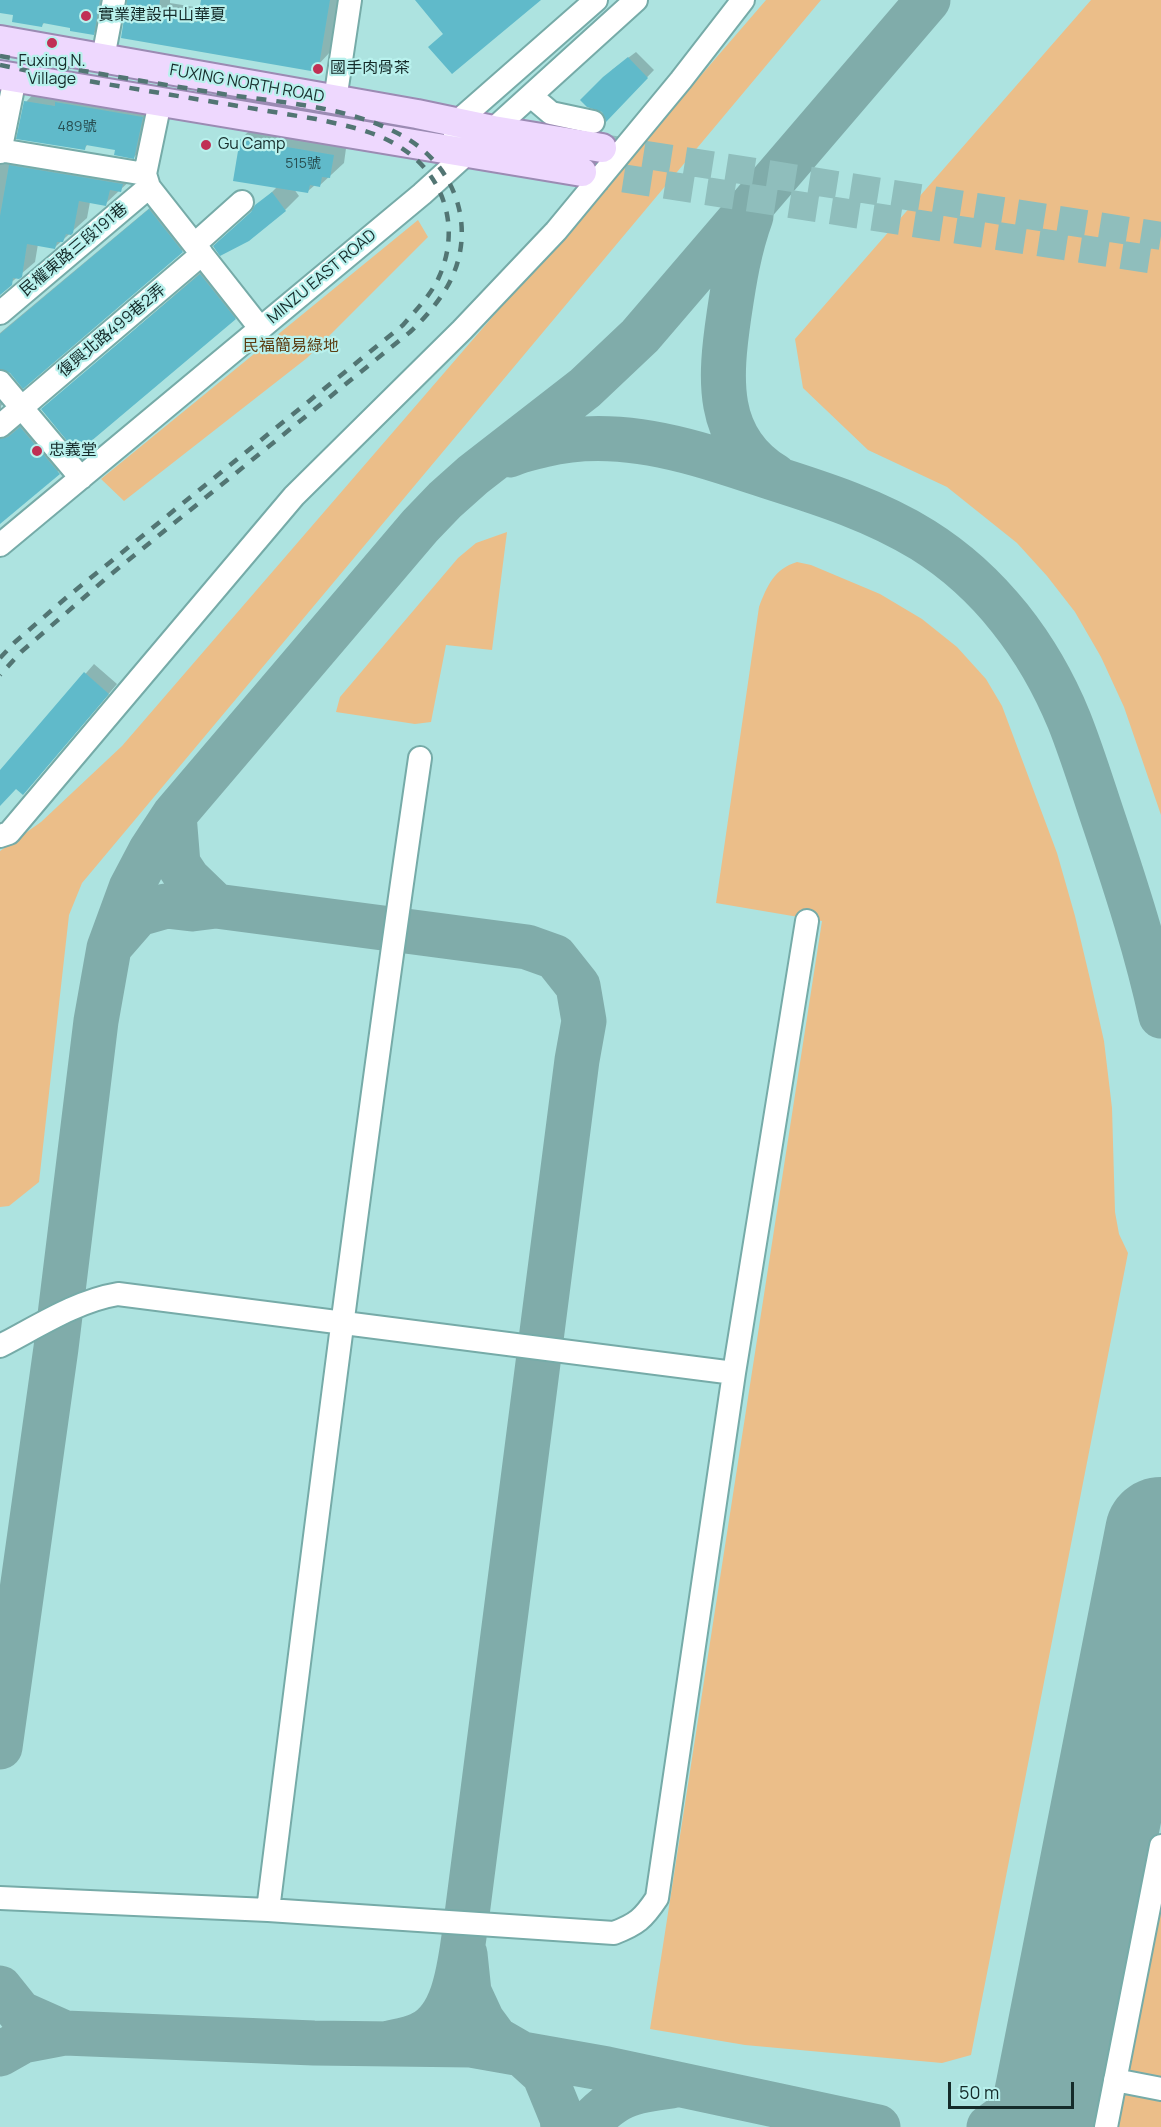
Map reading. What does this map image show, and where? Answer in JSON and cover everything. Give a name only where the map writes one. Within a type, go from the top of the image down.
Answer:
[{"type":"main road","name":"FUXING NORTH ROAD","points":[[0,40],[493,130],[598,135]]},
{"type":"main road","name":"FUXING NORTH ROAD","points":[[7,76],[582,172]]},
{"type":"street","points":[[103,58],[114,0]]},
{"type":"street","points":[[335,100],[350,0]]},
{"type":"street","points":[[459,152],[457,122],[596,0]]},
{"type":"street","name":"MINZU EAST ROAD","points":[[0,545],[422,194],[459,152],[493,130],[636,0]]},
{"type":"street","points":[[0,836],[9,833],[294,496],[462,330],[556,231],[681,80],[743,0]]},
{"type":"street","points":[[7,76],[0,150],[147,181],[260,328]]},
{"type":"street","points":[[531,96],[551,113],[598,135]]},
{"type":"street","points":[[147,181],[159,102]]},
{"type":"street","name":"民權東路三段191巷","points":[[0,313],[147,181]]},
{"type":"street","name":"復興北路499巷2弄","points":[[0,426],[199,249],[242,202]]},
{"type":"street","points":[[0,382],[81,478]]},
{"type":"street","points":[[268,1910],[342,1323],[420,758]]},
{"type":"street","points":[[0,1898],[268,1910],[614,1933],[633,1925],[647,1913],[657,1898],[734,1373],[807,921]]},
{"type":"street","points":[[0,1346],[80,1306],[101,1297],[118,1294],[734,1373]]},
{"type":"street","points":[[1106,2127],[1161,1846]]},
{"type":"street","points":[[1115,2080],[1161,2089]]},
{"type":"green space","points":[[766,0],[821,0],[82,883],[69,915],[39,1182],[9,1206],[0,1207],[0,851],[41,822],[122,746]]},
{"type":"green space","points":[[1091,0],[1161,0],[1161,815],[1124,707],[1101,657],[1075,612],[1017,543],[947,487],[868,450],[803,388],[795,339]]},
{"type":"green space","name":"民福簡易綠地","points":[[418,220],[428,237],[307,358],[124,501],[101,479]]},
{"type":"green space","points":[[507,532],[492,650],[446,645],[431,722],[415,724],[336,712],[340,697],[458,558],[476,543]]},
{"type":"green space","points":[[797,562],[811,565],[880,594],[922,619],[957,647],[986,679],[1002,706],[1057,853],[1090,979],[1104,1041],[1112,1108],[1115,1212],[1119,1234],[1128,1253],[971,2055],[942,2063],[745,2045],[650,2029],[822,921],[716,903],[759,607],[772,579],[782,569]]},
{"type":"green space","points":[[1161,1905],[1161,2127],[1116,2127]]},
{"type":"building","points":[[0,0],[100,0],[94,35],[43,23],[42,27],[12,22],[13,15],[0,13]]},
{"type":"building","points":[[127,0],[160,0],[158,16],[197,22],[201,0],[330,0],[319,66],[311,71],[121,38]]},
{"type":"building","points":[[415,0],[541,0],[452,74],[428,47],[443,34]]},
{"type":"building","points":[[628,57],[648,78],[606,122],[602,112],[587,107],[580,100]]},
{"type":"building","points":[[24,101],[55,106],[55,102],[143,117],[134,159],[114,155],[115,150],[86,145],[85,150],[16,139]]},
{"type":"building","points":[[240,139],[334,155],[330,178],[322,177],[320,187],[310,185],[308,193],[233,181]]},
{"type":"building","points":[[9,165],[123,184],[121,192],[110,190],[106,206],[79,201],[73,233],[66,234],[63,242],[57,242],[55,249],[27,244],[22,277],[13,278],[12,285],[0,295],[0,216]]},
{"type":"building","points":[[272,192],[286,211],[249,241],[220,256],[213,246],[251,212],[255,205]]},
{"type":"building","points":[[149,209],[183,252],[23,389],[10,373],[0,369],[0,334]]},
{"type":"building","points":[[200,274],[236,319],[77,453],[41,409]]},
{"type":"building","points":[[20,427],[60,474],[0,524],[0,439],[8,437]]},
{"type":"building","points":[[84,672],[109,694],[23,795],[16,789],[0,806],[0,770]]},
{"type":"taxiway","points":[[0,1747],[56,1348],[96,1021],[109,948],[131,888],[151,850],[174,815],[420,526],[473,475],[585,388],[640,336],[928,0]]},
{"type":"taxiway","points":[[751,216],[740,253],[726,338],[724,361],[726,405],[731,425],[741,444],[755,461],[775,476]]},
{"type":"taxiway","points":[[510,455],[567,440],[616,439],[665,446],[713,458],[808,489],[878,516],[923,540],[970,576],[991,596],[1027,642],[1043,667],[1069,720],[1129,898],[1161,1016]]},
{"type":"taxiway","points":[[174,815],[178,864],[188,879],[216,906]]},
{"type":"taxiway","points":[[111,945],[138,914],[166,906],[192,909],[216,906],[527,947],[555,957],[578,986],[584,1021],[577,1060],[461,1958],[449,2002],[433,2026],[417,2036],[385,2044]]},
{"type":"taxiway","points":[[989,2127],[1018,2106],[1038,2081],[1161,1529]]},
{"type":"taxiway","points":[[465,1954],[469,1992],[482,2020],[496,2039],[522,2054],[544,2074],[562,2118],[563,2127]]},
{"type":"taxiway","points":[[0,1988],[20,2013],[65,2033]]},
{"type":"taxiway","points":[[0,2054],[23,2041],[65,2033],[314,2043],[471,2045],[607,2069],[878,2127]]},
{"type":"taxiway","points":[[586,2127],[605,2108],[624,2096],[672,2086]]},
{"type":"runway","points":[[1044,2127],[1161,1533]]},
{"type":"tunnel","points":[[602,148],[1161,236]]},
{"type":"tunnel","points":[[582,172],[1161,261]]},
{"type":"railway","points":[[0,56],[172,86],[317,107],[360,118],[401,135],[420,148],[436,164],[449,182],[457,201],[461,222],[461,244],[457,266],[443,293],[410,332],[110,575],[21,652],[0,675]]},
{"type":"railway","points":[[0,65],[29,71]]},
{"type":"railway","points":[[0,658],[67,597],[403,325],[436,284],[446,258],[449,238],[444,201],[436,184],[412,155],[376,135],[357,128],[316,119],[82,80]]},
{"type":"place","name":"實業建設中山華夏","points":[[86,16]]},
{"type":"place","name":"Fuxing N. Village","points":[[52,43]]},
{"type":"place","name":"國手肉骨茶","points":[[318,69]]},
{"type":"place","name":"Gu Camp","points":[[206,145]]},
{"type":"place","name":"忠義堂","points":[[37,451]]}]
